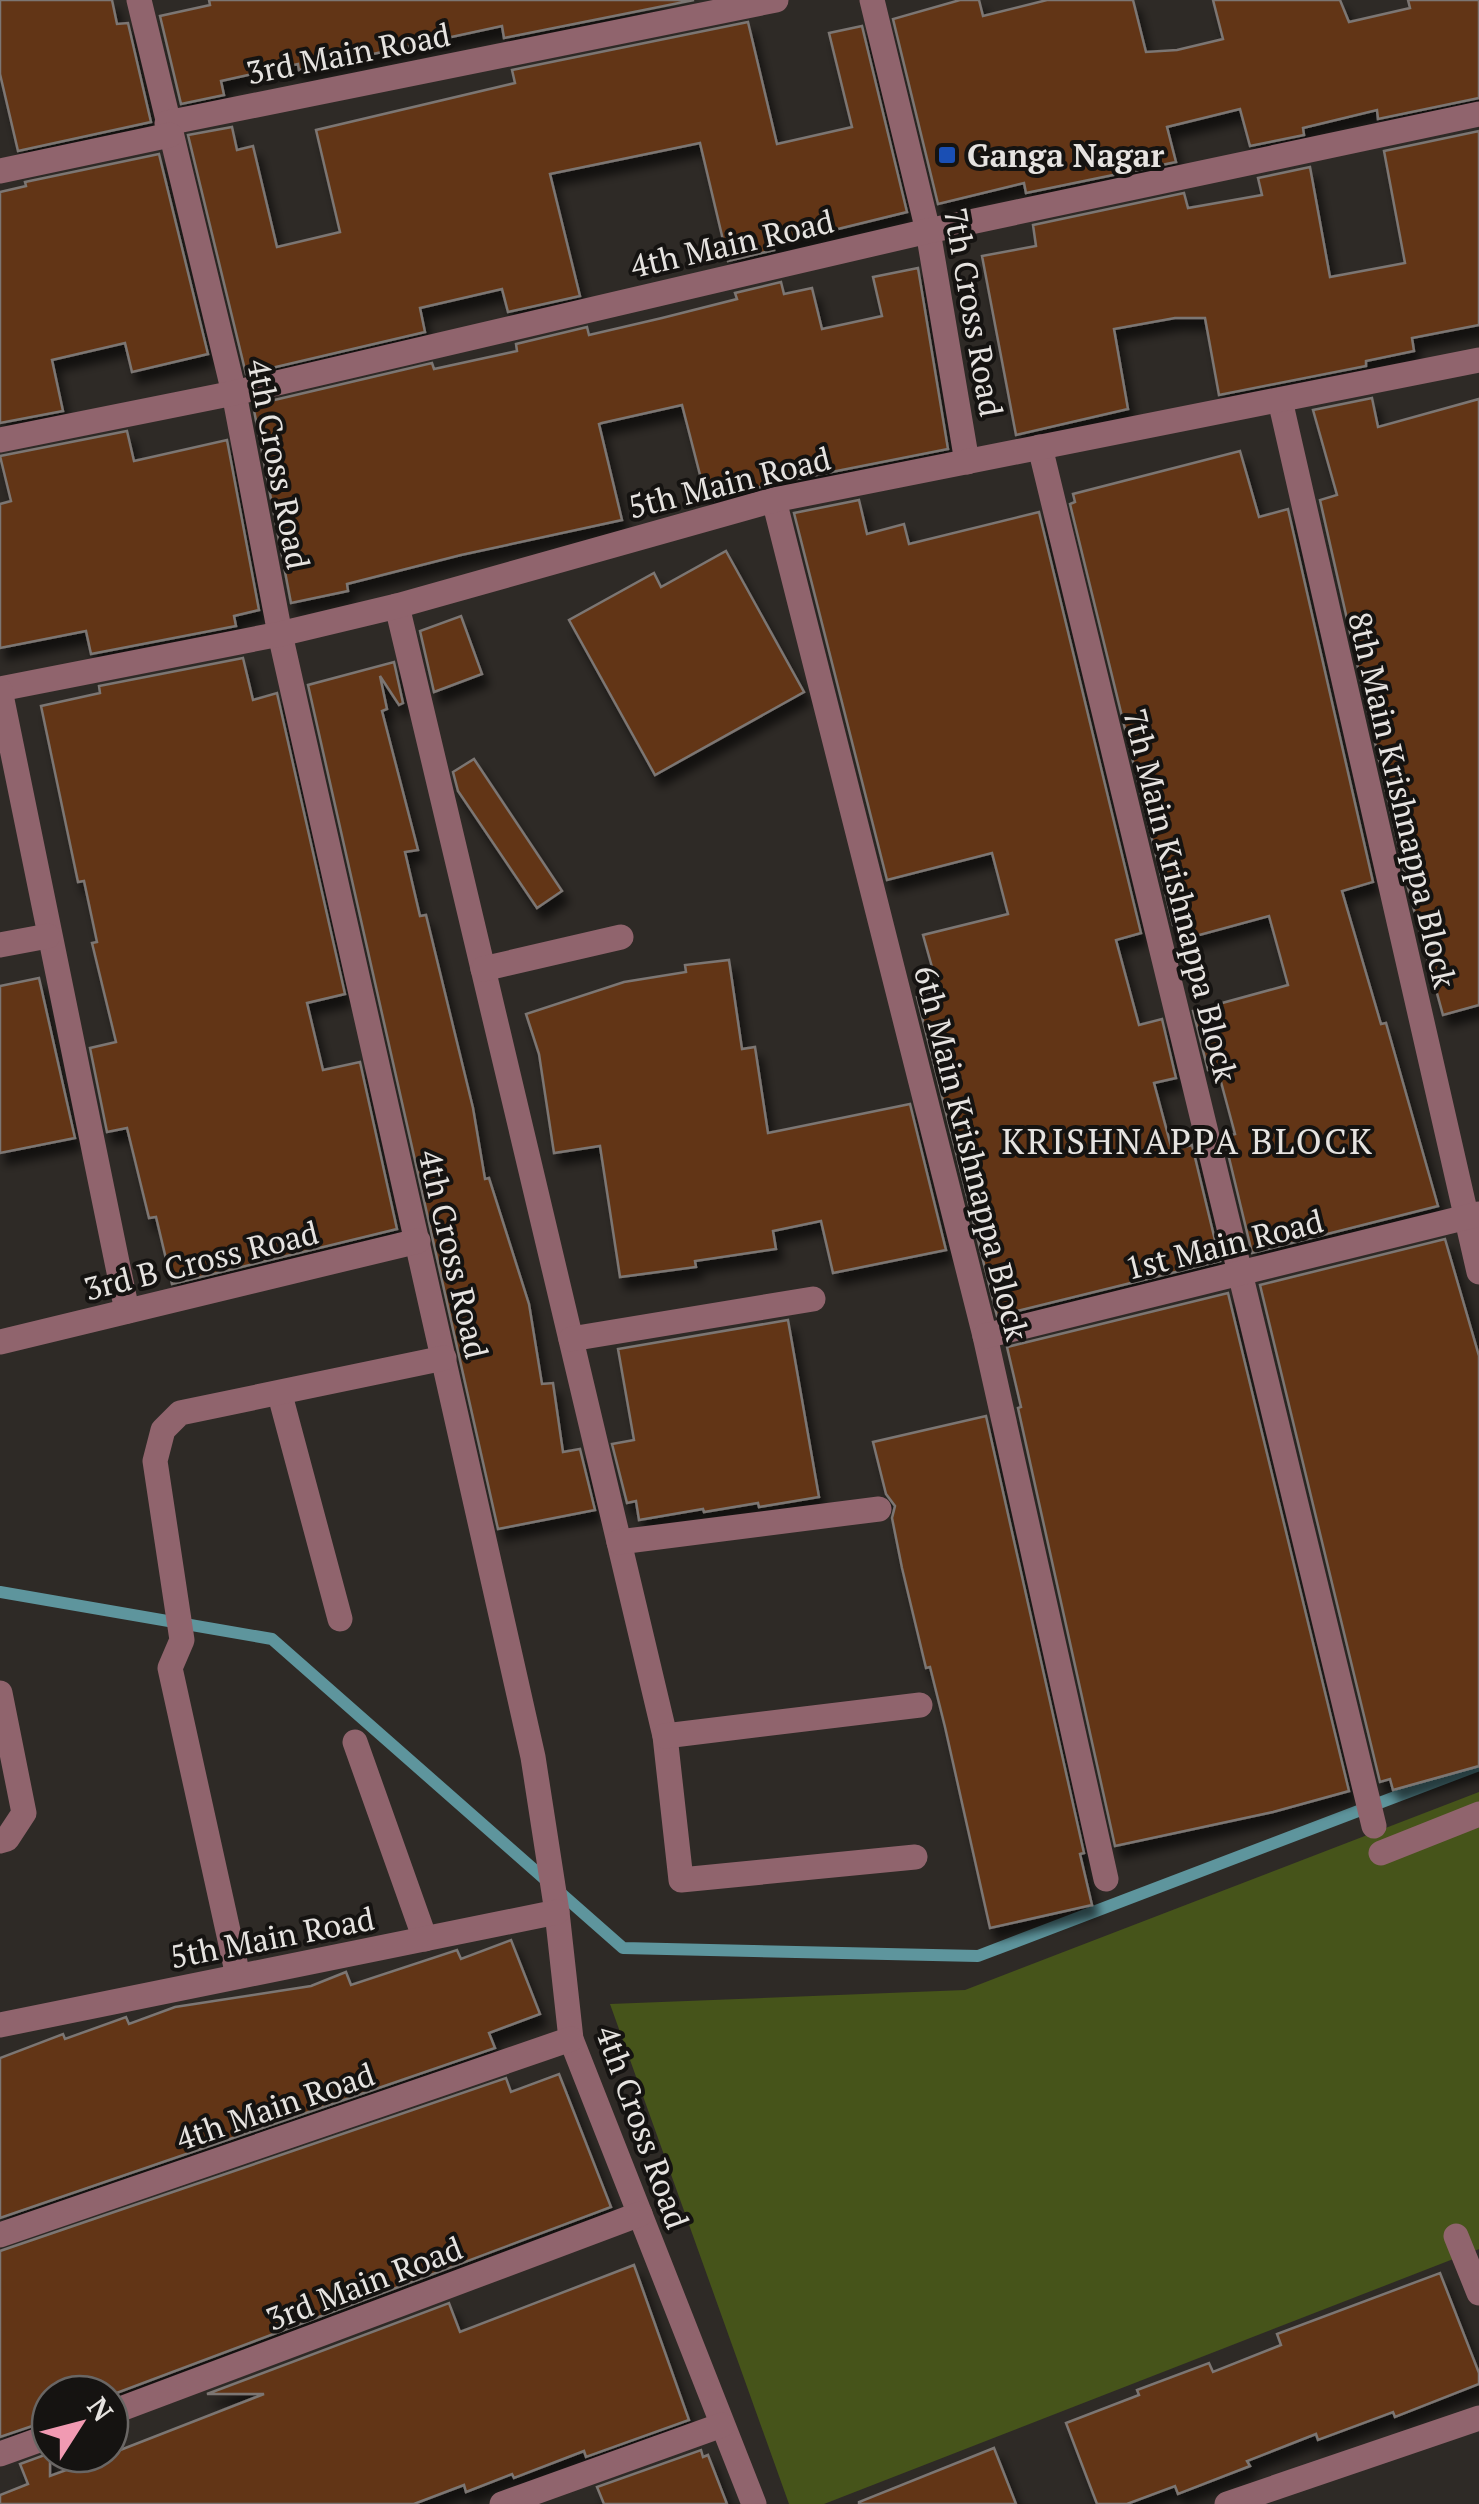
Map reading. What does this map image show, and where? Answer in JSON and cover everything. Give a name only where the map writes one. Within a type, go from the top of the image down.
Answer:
[{"type":"street","name":"4th Cross Road","points":[[139,0],[234,393],[280,634],[534,1757],[572,2038],[754,2504]]},
{"type":"street","name":"3rd Main Road","points":[[0,172],[168,129],[776,0]]},
{"type":"street","name":"7th Cross Road","points":[[872,0],[928,230],[968,462]]},
{"type":"street","name":"4th Main Road","points":[[0,440],[234,393],[928,230],[1479,114]]},
{"type":"street","name":"5th Main Road","points":[[0,689],[280,634],[397,606],[774,500],[1479,360]]},
{"type":"street","name":"8th Main Krishnappa Block","points":[[1280,400],[1472,1216],[1479,1272]]},
{"type":"street","name":"7th Main Krishnappa Block","points":[[1040,447],[1374,1826]]},
{"type":"street","name":"6th Main Krishnappa Block","points":[[774,500],[985,1336],[1106,1879]]},
{"type":"street","points":[[397,606],[665,1736],[681,1880],[915,1857]]},
{"type":"street","points":[[0,689],[127,1311]]},
{"type":"street","points":[[0,946],[48,936]]},
{"type":"street","points":[[483,969],[621,937]]},
{"type":"street","name":"1st Main Road","points":[[985,1336],[1472,1216]]},
{"type":"street","name":"3rd B Cross Road","points":[[0,1342],[418,1240]]},
{"type":"street","points":[[571,1339],[813,1299]]},
{"type":"street","points":[[238,1976],[170,1668],[182,1640],[155,1461],[162,1430],[180,1413],[444,1358]]},
{"type":"street","points":[[280,1394],[340,1619]]},
{"type":"street","points":[[618,1542],[879,1509]]},
{"type":"street","points":[[0,1693],[24,1813],[7,1840],[0,1841]]},
{"type":"street","points":[[665,1736],[920,1705]]},
{"type":"street","points":[[355,1742],[425,1939]]},
{"type":"street","points":[[1381,1853],[1479,1814]]},
{"type":"street","name":"5th Main Road","points":[[0,2025],[557,1910]]},
{"type":"street","name":"4th Main Road","points":[[0,2235],[572,2038]]},
{"type":"street","name":"3rd Main Road","points":[[130,2405],[640,2214]]},
{"type":"street","points":[[1456,2236],[1479,2293]]},
{"type":"street","points":[[1228,2504],[1479,2418]]},
{"type":"street","points":[[502,2504],[722,2424]]},
{"type":"street","points":[[0,2454],[30,2443]]},
{"type":"green space","points":[[1479,1792],[1479,2249],[824,2504],[789,2504],[610,2004],[965,1990]]},
{"type":"building","points":[[0,0],[112,0],[117,24],[128,23],[151,122],[18,151],[0,74]]},
{"type":"building","points":[[209,0],[694,0],[504,38],[502,26],[299,70],[298,64],[221,81],[224,95],[181,104],[160,16],[210,5]]},
{"type":"building","points":[[960,0],[979,0],[983,16],[1047,0],[1133,0],[1146,52],[1177,50],[1223,39],[1213,0],[1340,0],[1349,22],[1410,8],[1408,0],[1479,0],[1479,98],[1378,119],[1377,110],[1303,128],[1304,135],[1250,146],[1240,109],[1167,127],[1176,162],[1026,193],[1024,183],[938,204],[893,19]]},
{"type":"building","points":[[748,22],[777,144],[852,127],[829,33],[862,26],[907,212],[773,245],[774,250],[728,261],[700,143],[550,174],[580,296],[508,312],[502,289],[420,308],[425,332],[246,374],[188,135],[232,127],[237,150],[253,146],[277,247],[340,232],[316,130],[515,83],[512,70]]},
{"type":"building","points":[[1479,131],[1479,325],[1412,338],[1414,351],[1366,361],[1366,366],[1219,395],[1205,318],[1175,318],[1114,329],[1128,409],[1016,435],[982,256],[1036,246],[1033,225],[1184,193],[1188,208],[1262,195],[1258,178],[1310,167],[1330,277],[1405,263],[1384,151]]},
{"type":"building","points":[[159,154],[208,354],[132,372],[125,343],[52,360],[63,411],[0,423],[0,192],[26,186],[25,182]]},
{"type":"building","points":[[918,268],[948,449],[771,484],[707,502],[682,405],[602,423],[599,424],[622,520],[461,555],[347,584],[348,591],[291,603],[253,405],[432,363],[434,369],[517,351],[516,344],[587,327],[589,335],[662,318],[737,299],[735,293],[781,282],[784,294],[812,288],[822,329],[882,316],[873,277]]},
{"type":"building","points":[[1372,398],[1378,427],[1479,399],[1479,1005],[1443,1015],[1408,888],[1320,500],[1337,495],[1313,410]]},
{"type":"building","points":[[127,431],[134,461],[227,440],[259,610],[234,616],[236,626],[91,654],[86,631],[0,648],[0,504],[11,501],[0,456]]},
{"type":"building","points":[[1240,451],[1259,517],[1288,509],[1373,882],[1342,891],[1381,1024],[1386,1023],[1438,1206],[1252,1253],[1224,1137],[1235,1134],[1217,1067],[1208,1070],[1193,1011],[1288,985],[1269,916],[1181,940],[1177,924],[1173,925],[1070,504],[1075,502],[1073,494]]},
{"type":"building","points":[[859,500],[867,534],[904,524],[909,544],[1039,512],[1141,933],[1116,940],[1139,1025],[1162,1019],[1176,1078],[1154,1083],[1172,1150],[1192,1145],[1220,1261],[997,1316],[917,997],[939,992],[923,935],[1008,914],[992,853],[887,880],[794,513]]},
{"type":"building","points":[[726,551],[804,692],[655,775],[569,620],[654,573],[661,587]]},
{"type":"building","points":[[461,616],[482,674],[434,692],[420,631]]},
{"type":"building","points":[[243,658],[253,700],[277,693],[345,994],[307,1003],[323,1070],[360,1062],[397,1229],[172,1284],[156,1217],[149,1218],[127,1128],[107,1132],[90,1048],[116,1042],[92,943],[97,942],[84,881],[78,882],[41,706],[100,693],[99,686]]},
{"type":"building","points":[[394,662],[403,703],[399,705],[380,676],[387,709],[382,711],[418,850],[405,852],[420,916],[426,915],[473,1108],[485,1179],[489,1178],[529,1304],[542,1384],[553,1383],[563,1452],[580,1449],[595,1510],[498,1529],[308,685]]},
{"type":"building","points":[[474,759],[562,891],[537,908],[458,791],[453,772]]},
{"type":"building","points":[[729,960],[742,1049],[755,1047],[768,1133],[910,1104],[946,1250],[833,1273],[821,1221],[773,1231],[776,1249],[695,1261],[696,1267],[620,1277],[600,1146],[554,1153],[539,1054],[526,1014],[624,982],[686,972],[685,965]]},
{"type":"building","points":[[39,978],[75,1138],[0,1153],[0,986]]},
{"type":"building","points":[[1445,1239],[1479,1356],[1479,1766],[1393,1790],[1390,1779],[1380,1782],[1260,1285]]},
{"type":"building","points":[[1228,1293],[1349,1791],[1273,1812],[1115,1846],[1007,1347]]},
{"type":"building","points":[[788,1320],[819,1497],[639,1520],[636,1501],[627,1503],[612,1444],[634,1440],[618,1349]]},
{"type":"building","points":[[986,1416],[1084,1853],[1080,1854],[1092,1905],[990,1928],[945,1727],[902,1568],[892,1518],[895,1506],[886,1494],[873,1442]]},
{"type":"building","points":[[511,1940],[540,2014],[489,2033],[495,2048],[0,2218],[0,2058],[63,2034],[65,2039],[126,2017],[129,2024],[175,2007],[311,1986],[346,1972],[351,1985],[457,1950],[461,1959]]},
{"type":"building","points":[[559,2074],[611,2207],[130,2388],[130,2374],[30,2374],[30,2427],[0,2437],[0,2251],[506,2078],[511,2092]]},
{"type":"building","points":[[634,2265],[689,2420],[586,2457],[584,2451],[514,2478],[512,2474],[466,2492],[464,2485],[414,2504],[0,2504],[0,2495],[28,2484],[20,2464],[30,2460],[30,2474],[50,2476],[130,2474],[130,2446],[264,2394],[207,2394],[449,2303],[460,2332]]},
{"type":"building","points":[[1440,2273],[1479,2373],[1479,2384],[1395,2417],[1393,2412],[1318,2440],[1316,2434],[1247,2461],[1250,2466],[1178,2494],[1175,2486],[1127,2504],[1097,2504],[1066,2423],[1209,2363],[1213,2372],[1281,2345],[1277,2334]]},
{"type":"building","points":[[994,2448],[1016,2504],[859,2504],[859,2502]]},
{"type":"building","points":[[701,2450],[703,2457],[708,2455],[727,2504],[604,2504],[597,2487]]},
{"type":"waterway","points":[[0,1592],[272,1639],[623,1948],[978,1956],[1479,1765]]},
{"type":"place","name":"Ganga Nagar","points":[[947,155]]},
{"type":"district","name":"KRISHNAPPA BLOCK","points":[[1188,1141]]}]
